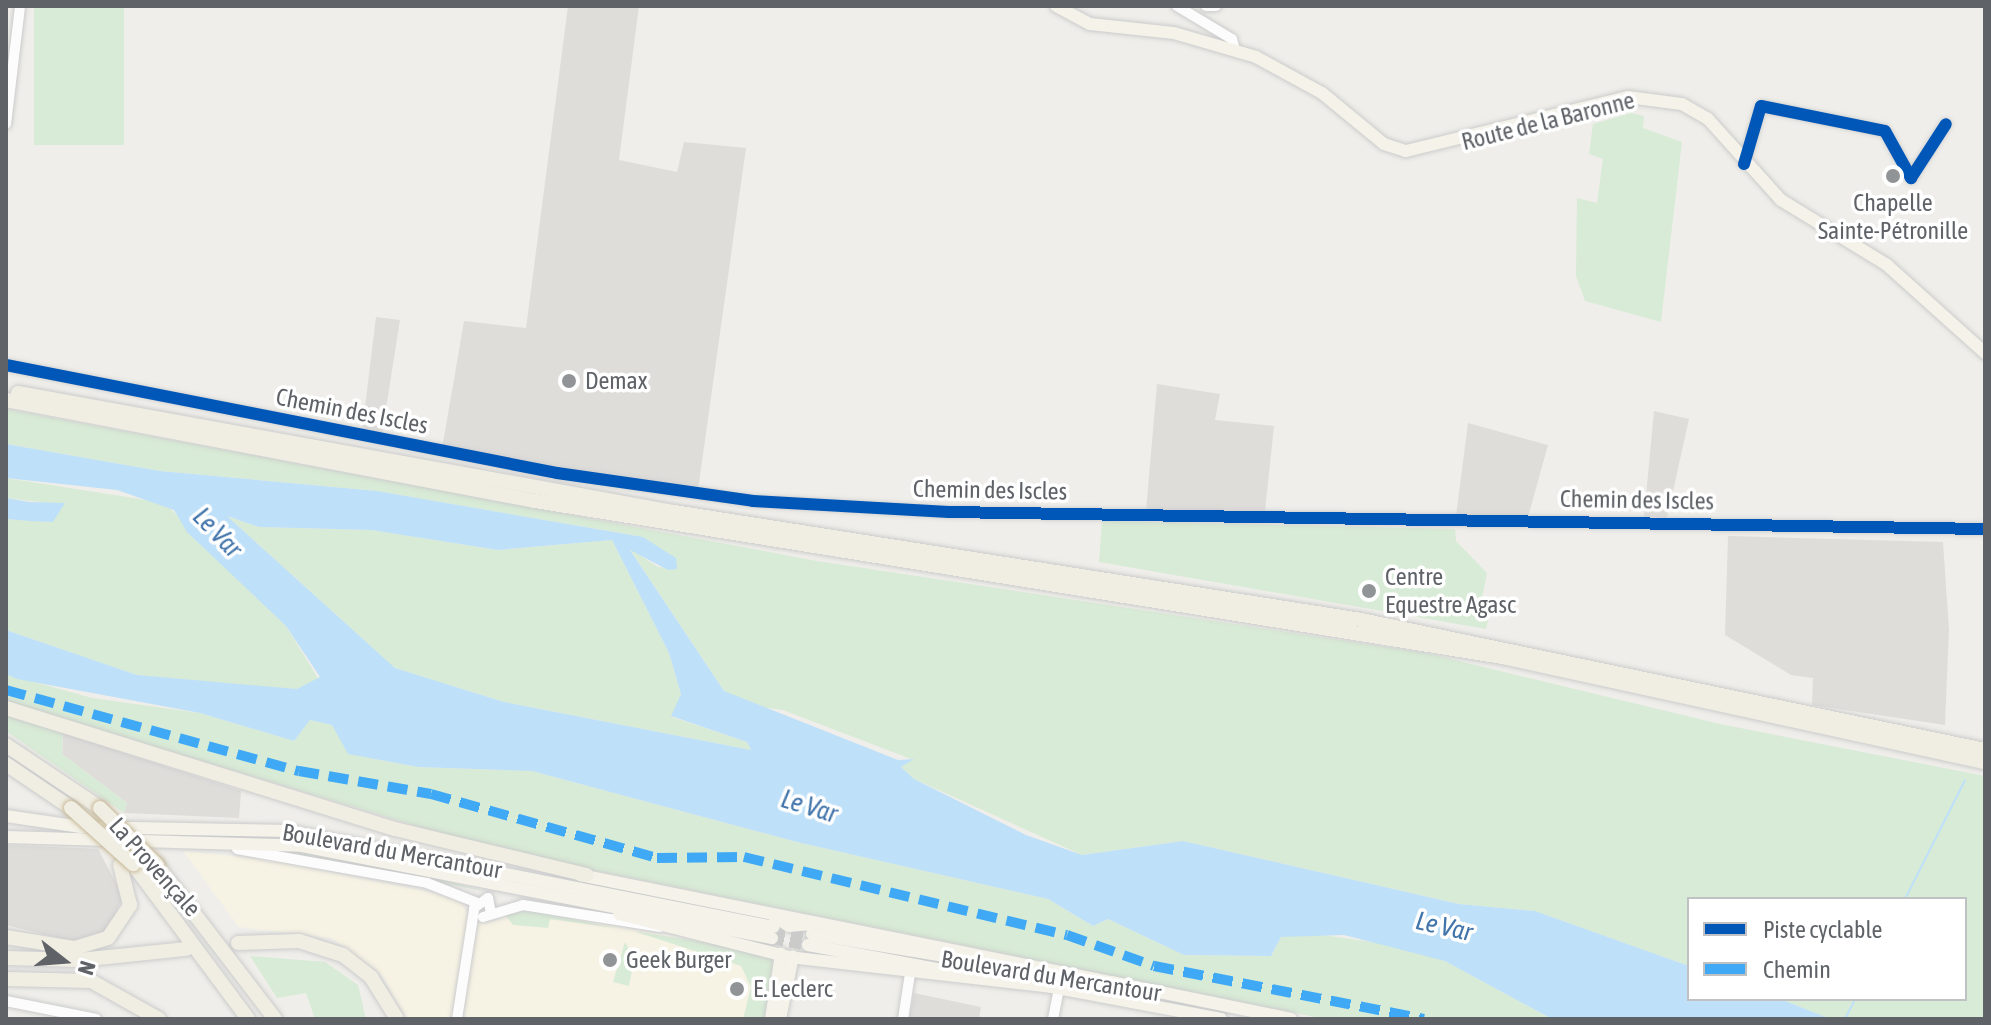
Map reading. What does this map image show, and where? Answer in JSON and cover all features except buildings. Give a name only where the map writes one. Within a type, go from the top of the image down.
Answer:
[{"type":"highway","points":[[6,390],[598,500],[1361,620],[1985,750]]},
{"type":"highway","points":[[6,400],[550,504],[1502,657],[1985,762]]},
{"type":"highway","points":[[6,708],[395,829],[587,875]]},
{"type":"highway","name":"La Provençale","points":[[6,745],[100,808],[157,865],[275,1019]]},
{"type":"highway","name":"La Provençale","points":[[6,764],[71,808],[99,832],[248,1019]]},
{"type":"highway","points":[[6,937],[75,948],[108,938],[130,905],[126,865]]},
{"type":"highway","points":[[238,943],[299,941],[343,955],[371,977],[397,1019]]},
{"type":"highway","points":[[6,958],[79,960],[186,949]]},
{"type":"highway","points":[[6,979],[91,981],[159,1019]]},
{"type":"main road","name":"Route de la Baronne","points":[[1056,6],[1090,24],[1235,50],[1285,70],[1384,144],[1406,151],[1648,97],[1700,113],[1744,164],[1792,208],[1887,265],[1985,353]]},
{"type":"main road","name":"Boulevard du Mercantour","points":[[6,816],[81,827],[289,831],[773,932]]},
{"type":"main road","name":"Boulevard du Mercantour","points":[[6,837],[288,844],[507,877]]},
{"type":"main road","points":[[507,877],[587,875],[1116,983]]},
{"type":"main road","points":[[507,877],[671,927],[910,974],[1059,988]]},
{"type":"main road","points":[[744,907],[792,927],[921,943]]},
{"type":"main road","points":[[771,1019],[795,949],[804,937],[792,927]]},
{"type":"main road","points":[[792,927],[779,936],[795,949]]},
{"type":"main road","points":[[780,1019],[795,949]]},
{"type":"main road","name":"Boulevard du Mercantour","points":[[795,949],[1116,983],[1291,1019]]},
{"type":"main road","name":"Boulevard du Mercantour","points":[[795,949],[1059,988],[1221,1019]]},
{"type":"street","points":[[6,124],[20,6]]},
{"type":"street","points":[[1177,6],[1232,39],[1235,50]]},
{"type":"street","points":[[1206,6],[1216,6]]},
{"type":"street","points":[[1744,164],[1761,106],[1885,131],[1911,178],[1946,124]]},
{"type":"street","name":"Chemin des Iscles","points":[[6,365],[530,468],[753,501],[949,512],[1985,529]]},
{"type":"street","points":[[184,841],[427,883],[481,911],[523,905],[621,926],[671,927]]},
{"type":"street","points":[[457,1019],[481,911]]},
{"type":"street","points":[[903,1019],[910,974]]},
{"type":"street","points":[[1053,1019],[1059,988]]},
{"type":"street","points":[[6,1001],[96,1019]]},
{"type":"shaded area","points":[[568,6],[639,6],[619,160],[677,172],[684,142],[746,148],[698,490],[442,449],[464,321],[526,328]]},
{"type":"shaded area","points":[[376,317],[400,320],[382,434],[362,431]]},
{"type":"shaded area","points":[[1157,384],[1220,394],[1215,420],[1274,426],[1265,511],[1146,511]]},
{"type":"shaded area","points":[[1654,411],[1689,419],[1667,518],[1644,517]]},
{"type":"shaded area","points":[[1468,423],[1548,445],[1528,517],[1456,516]]},
{"type":"shaded area","points":[[1728,536],[1943,542],[1949,630],[1945,725],[1812,705],[1813,678],[1791,675],[1725,635]]},
{"type":"shaded area","points":[[63,733],[241,791],[239,818],[124,813],[127,803],[62,754]]},
{"type":"shaded area","points":[[6,845],[98,849],[123,896],[108,931],[75,942],[6,925]]},
{"type":"shaded area","points":[[183,851],[271,860],[457,898],[470,917],[491,923],[517,911],[542,913],[774,955],[762,1019],[407,1019],[381,974],[332,938],[239,927]]},
{"type":"shaded area","points":[[914,993],[981,1007],[979,1019],[909,1019]]},
{"type":"green space","points":[[34,6],[124,6],[124,145],[34,145]]},
{"type":"green space","points":[[1631,113],[1644,116],[1643,128],[1682,142],[1661,322],[1585,301],[1576,276],[1577,198],[1597,203],[1603,159],[1589,154],[1593,124]]},
{"type":"green space","points":[[6,409],[817,561],[1426,653],[1720,724],[1985,776],[1985,1019],[1831,1019],[1785,1001],[1967,1001],[1967,897],[1687,897],[1687,965],[1535,911],[1459,904],[1183,841],[1082,855],[914,779],[901,767],[911,759],[783,710],[746,705],[724,691],[629,548],[658,567],[677,569],[643,537],[377,491],[160,471],[6,444]]},
{"type":"green space","points":[[6,478],[165,503],[286,626],[319,680],[297,689],[240,688],[137,675],[6,630],[6,519],[53,522],[40,502],[6,498]]},
{"type":"green space","points":[[227,516],[259,527],[371,530],[498,550],[612,540],[669,653],[681,694],[672,717],[747,742],[751,750],[504,702],[395,668]]},
{"type":"green space","name":"Centre Equestre Agasc","points":[[1102,521],[1455,529],[1456,541],[1487,573],[1480,608],[1489,617],[1486,629],[1099,562]]},
{"type":"green space","points":[[6,674],[92,698],[200,713],[294,741],[310,720],[333,725],[349,754],[418,767],[532,771],[797,842],[1048,899],[1093,926],[1108,919],[1184,955],[1271,956],[1281,937],[1302,932],[1400,946],[1445,961],[1552,1019],[1325,1019],[483,846],[6,702]]},
{"type":"green space","points":[[6,715],[63,733],[62,754],[127,803],[124,813],[6,731]]},
{"type":"green space","points":[[265,846],[355,859],[490,892],[256,848]]},
{"type":"green space","points":[[529,910],[615,928],[550,919],[548,928],[513,925],[505,915]]},
{"type":"green space","points":[[633,931],[768,952],[775,967],[764,1019],[743,1019],[751,987],[741,966]]},
{"type":"green space","points":[[625,942],[634,959],[629,986],[613,982]]},
{"type":"green space","points":[[250,956],[325,962],[358,985],[366,1019],[315,1019],[306,993],[277,998]]},
{"type":"water","name":"Le Var","points":[[6,444],[160,471],[377,491],[643,537],[676,558],[677,569],[668,570],[630,550],[724,691],[898,760],[914,759],[901,767],[914,779],[1026,835],[1082,855],[1183,841],[1459,904],[1535,911],[1687,965],[1687,1001],[1785,1001],[1831,1019],[1552,1019],[1445,961],[1344,935],[1281,937],[1271,956],[1184,955],[1108,919],[1093,926],[1048,899],[797,842],[532,771],[418,767],[348,754],[332,725],[310,720],[294,741],[200,713],[17,679],[6,674],[6,630],[137,675],[297,689],[320,677],[286,626],[187,532],[174,510],[117,490],[6,478]],"holes":[[[227,516],[259,527],[371,530],[498,550],[612,540],[669,653],[681,694],[671,716],[747,742],[751,750],[504,702],[395,668]]]},
{"type":"water","points":[[6,498],[65,503],[53,522],[6,519]]},
{"type":"waterway","points":[[1906,897],[1965,780]]},
{"type":"waterway","points":[[1845,1019],[1854,1001]]},
{"type":"tunnel","points":[[774,927],[812,934]]},
{"type":"tunnel","points":[[772,938],[808,945]]},
{"type":"marked path","points":[[6,690],[299,771],[431,794],[657,858],[744,857],[1067,935],[1154,966],[1424,1019]]},
{"type":"cycle path","points":[[1744,164],[1761,106],[1885,131],[1911,178],[1946,124]]},
{"type":"cycle path","points":[[6,365],[557,473],[753,501],[949,512],[1985,529]]},
{"type":"place","name":"Chapelle Sainte-Pétronille","points":[[1893,176]]},
{"type":"place","name":"Demax","points":[[569,381]]},
{"type":"place","name":"Centre Equestre Agasc","points":[[1369,591]]},
{"type":"place","name":"Geek Burger","points":[[610,960]]},
{"type":"place","name":"E. Leclerc","points":[[737,989]]}]
